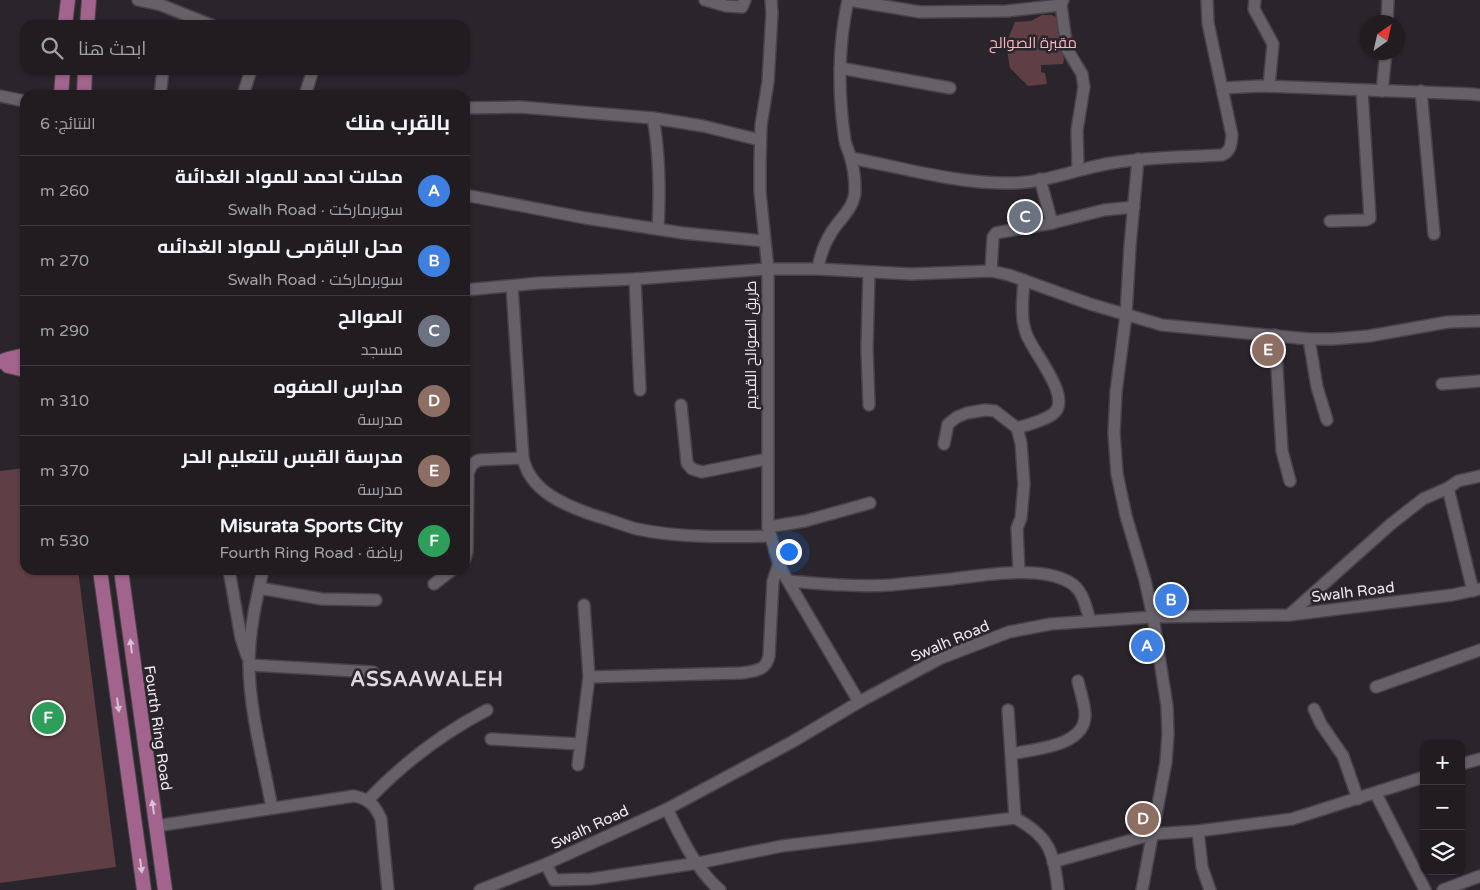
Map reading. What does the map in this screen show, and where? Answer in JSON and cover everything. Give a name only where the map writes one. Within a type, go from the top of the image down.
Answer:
[{"type":"main road","points":[[66,20],[68,0]]},
{"type":"main road","points":[[87,20],[89,0]]},
{"type":"main road","points":[[61,90],[63,75]]},
{"type":"main road","points":[[84,90],[85,75]]},
{"type":"main road","points":[[4,363],[20,352]]},
{"type":"main road","points":[[4,363],[20,357]]},
{"type":"main road","points":[[4,363],[20,364]]},
{"type":"main road","points":[[4,363],[20,368]]},
{"type":"main road","points":[[101,575],[144,890]]},
{"type":"main road","name":"Fourth Ring Road","points":[[122,575],[165,890]]},
{"type":"street","points":[[138,0],[161,5],[198,20]]},
{"type":"street","points":[[705,0],[726,6],[742,7],[745,4],[745,0]]},
{"type":"street","points":[[771,0],[768,82],[760,140],[760,192],[768,269],[818,269],[912,274],[991,271],[1162,325],[1309,339],[1369,336],[1448,322],[1480,321]]},
{"type":"street","points":[[818,269],[826,242],[848,210],[853,201],[855,190],[851,158],[844,130],[840,68],[843,22],[848,0],[920,12],[1008,11],[1062,3],[1067,50],[1082,74],[1084,87],[1077,130],[1078,169]]},
{"type":"street","points":[[851,158],[971,181],[1014,183],[1040,179],[1078,169],[1138,159],[1222,155],[1231,146],[1232,135],[1208,23],[1207,0]]},
{"type":"street","points":[[1255,0],[1254,9],[1273,44],[1269,86]]},
{"type":"street","points":[[1387,15],[1388,0]]},
{"type":"street","points":[[1382,91],[1385,60]]},
{"type":"street","points":[[840,68],[950,88]]},
{"type":"street","points":[[161,90],[162,75]]},
{"type":"street","points":[[245,90],[249,75]]},
{"type":"street","points":[[306,90],[311,75]]},
{"type":"street","points":[[1223,88],[1269,86],[1480,95]]},
{"type":"street","points":[[1330,221],[1366,220],[1370,218],[1362,91]]},
{"type":"street","points":[[1421,92],[1434,234]]},
{"type":"street","points":[[0,96],[20,100]]},
{"type":"street","points":[[470,108],[520,107],[653,118],[703,126],[760,140]]},
{"type":"street","points":[[653,118],[659,169],[660,200],[658,229]]},
{"type":"street","points":[[1138,159],[1126,315],[1116,392],[1114,433],[1117,474],[1126,516],[1145,580],[1153,617],[1167,706],[1168,734],[1166,762],[1142,890]]},
{"type":"street","points":[[1040,179],[1052,223]]},
{"type":"street","points":[[470,196],[585,218],[658,229],[764,241]]},
{"type":"street","points":[[991,271],[993,237],[996,233],[1052,223],[1104,210],[1134,207]]},
{"type":"street","name":"طريق الصوالح القديم","points":[[470,290],[572,281],[635,279],[768,269],[767,459],[770,532],[778,563],[859,702]]},
{"type":"street","points":[[869,272],[867,349],[869,405]]},
{"type":"street","points":[[635,279],[640,390]]},
{"type":"street","points":[[1017,428],[1052,415],[1058,408],[1060,399],[1057,388],[1033,350],[1025,332],[1023,317],[1024,280]]},
{"type":"street","points":[[512,286],[523,458],[529,476],[550,496],[573,508],[622,524],[652,531],[700,536],[770,532],[870,503]]},
{"type":"street","points":[[1275,336],[1282,451],[1290,481]]},
{"type":"street","points":[[1309,339],[1317,387],[1327,420]]},
{"type":"street","points":[[1442,384],[1480,380]]},
{"type":"street","points":[[682,405],[688,464],[692,469],[702,472],[767,459]]},
{"type":"street","points":[[944,444],[948,424],[957,417],[967,413],[985,410],[995,411],[1017,428],[1021,443],[1024,484],[1021,518],[1017,528],[1019,572]]},
{"type":"street","points":[[470,470],[472,465],[479,460],[523,458]]},
{"type":"street","points":[[1289,616],[1391,524],[1424,500],[1458,481],[1480,476]]},
{"type":"street","points":[[1448,488],[1477,590]]},
{"type":"street","points":[[589,677],[741,673],[761,669],[765,666],[769,656],[773,582],[778,563]]},
{"type":"street","points":[[788,581],[858,586],[890,585],[1019,572],[1042,574],[1068,581],[1074,585],[1081,594],[1090,621]]},
{"type":"street","points":[[229,575],[241,638],[249,665],[255,717],[272,808]]},
{"type":"street","points":[[249,665],[254,612],[262,575]]},
{"type":"street","points":[[434,584],[446,575]]},
{"type":"street","points":[[259,588],[322,599],[376,600]]},
{"type":"street","name":"Swalh Road","points":[[480,890],[546,864],[667,809],[792,742],[859,702],[941,658],[1009,632],[1051,624],[1153,617],[1289,616],[1452,595],[1477,590]]},
{"type":"street","points":[[578,765],[589,677],[584,605]]},
{"type":"street","points":[[1376,687],[1480,650]]},
{"type":"street","points":[[249,665],[373,672]]},
{"type":"street","points":[[1010,754],[1061,744],[1076,736],[1082,728],[1085,716],[1078,680]]},
{"type":"street","points":[[1314,708],[1322,724],[1344,756],[1358,799]]},
{"type":"street","points":[[368,800],[400,768],[428,745],[454,727],[487,710]]},
{"type":"street","points":[[1008,710],[1015,818]]},
{"type":"street","points":[[491,739],[580,744]]},
{"type":"street","points":[[1465,763],[1480,759]]},
{"type":"street","points":[[1053,862],[1153,834],[1198,831],[1292,819],[1376,794],[1420,778]]},
{"type":"street","points":[[1376,794],[1425,890]]},
{"type":"street","points":[[156,826],[354,796],[368,800],[377,809],[381,819],[388,890]]},
{"type":"street","points":[[667,809],[680,836],[713,884],[720,890]]},
{"type":"street","points":[[546,864],[554,880],[591,879],[698,863],[782,846],[1015,818],[1037,832],[1046,842],[1051,852],[1058,890]]},
{"type":"street","points":[[1198,831],[1202,867],[1210,890]]},
{"type":"street","points":[[1443,890],[1480,876]]},
{"type":"green space","name":"مقبرة الصوالح","points":[[1042,15],[1056,17],[1064,60],[1063,64],[1041,65],[1041,72],[1045,73],[1047,84],[1028,86],[1010,68],[1006,44],[1015,22],[1031,21]]},
{"type":"green space","points":[[20,469],[20,575],[79,575],[116,867],[0,883],[0,471]]},
{"type":"place","name":"الصوالح","points":[[1025,217]]},
{"type":"place","name":"مدرسة القبس للتعليم الحر","points":[[1268,350]]},
{"type":"place","name":"محل الباقرمى للمواد الغدائىه","points":[[1171,600]]},
{"type":"place","name":"محلات احمد للمواد الغدائىة","points":[[1147,646]]},
{"type":"place","name":"Misurata Sports City","points":[[48,718]]},
{"type":"place","name":"مدارس الصفوه","points":[[1143,819]]},
{"type":"district","name":"ASSAAWALEH","points":[[427,680]]}]
